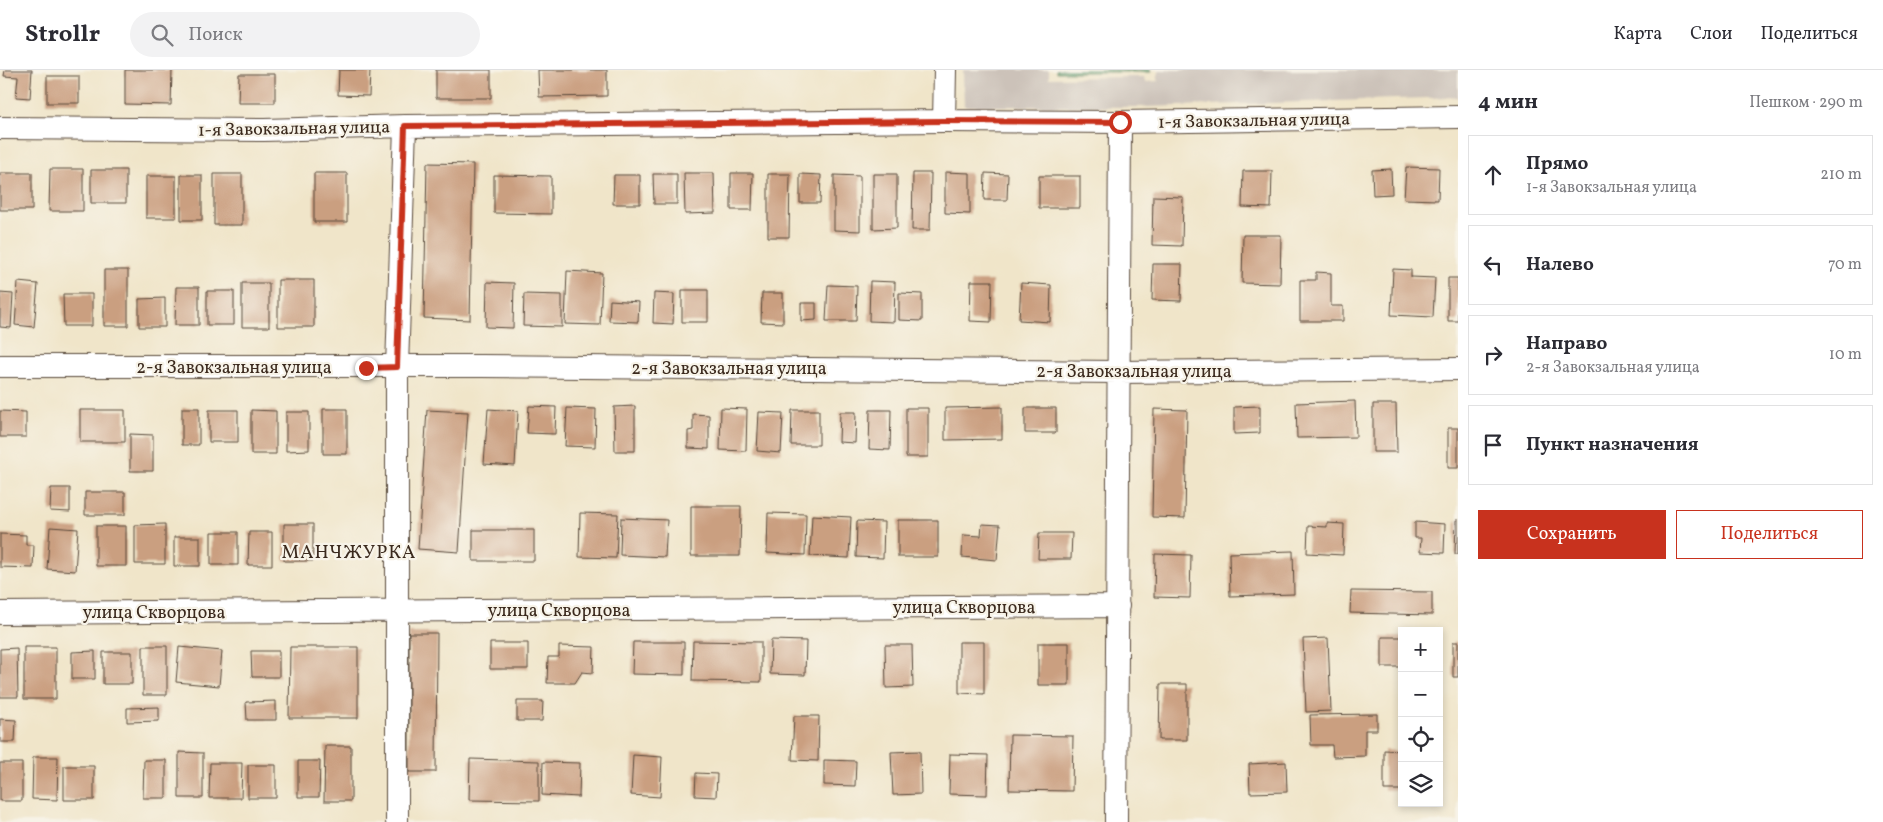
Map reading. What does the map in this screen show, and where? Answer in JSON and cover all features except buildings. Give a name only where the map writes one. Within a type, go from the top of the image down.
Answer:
[{"type":"street","points":[[944,121],[945,70]]},
{"type":"street","name":"1-я Завокзальная улица","points":[[0,128],[264,130],[405,126],[944,121],[1120,122],[1458,117]]},
{"type":"street","points":[[1116,822],[1120,122]]},
{"type":"street","points":[[398,822],[396,611],[397,367],[405,126]]},
{"type":"street","name":"2-я Завокзальная улица","points":[[0,366],[1118,372],[1458,369]]},
{"type":"street","name":"улица Скворцова","points":[[0,614],[1118,606]]},
{"type":"shaded area","points":[[963,70],[1049,70],[1049,78],[1144,77],[1145,82],[1158,81],[1158,70],[1458,70],[1458,97],[1146,107],[964,106]]},
{"type":"green space","points":[[1056,70],[1150,70],[1151,72],[1056,72]]},
{"type":"district","name":"МАНЧЖУРКА","points":[[349,551]]},
{"type":"route","points":[[366,368],[397,367],[405,126],[944,121],[1120,122]]}]
